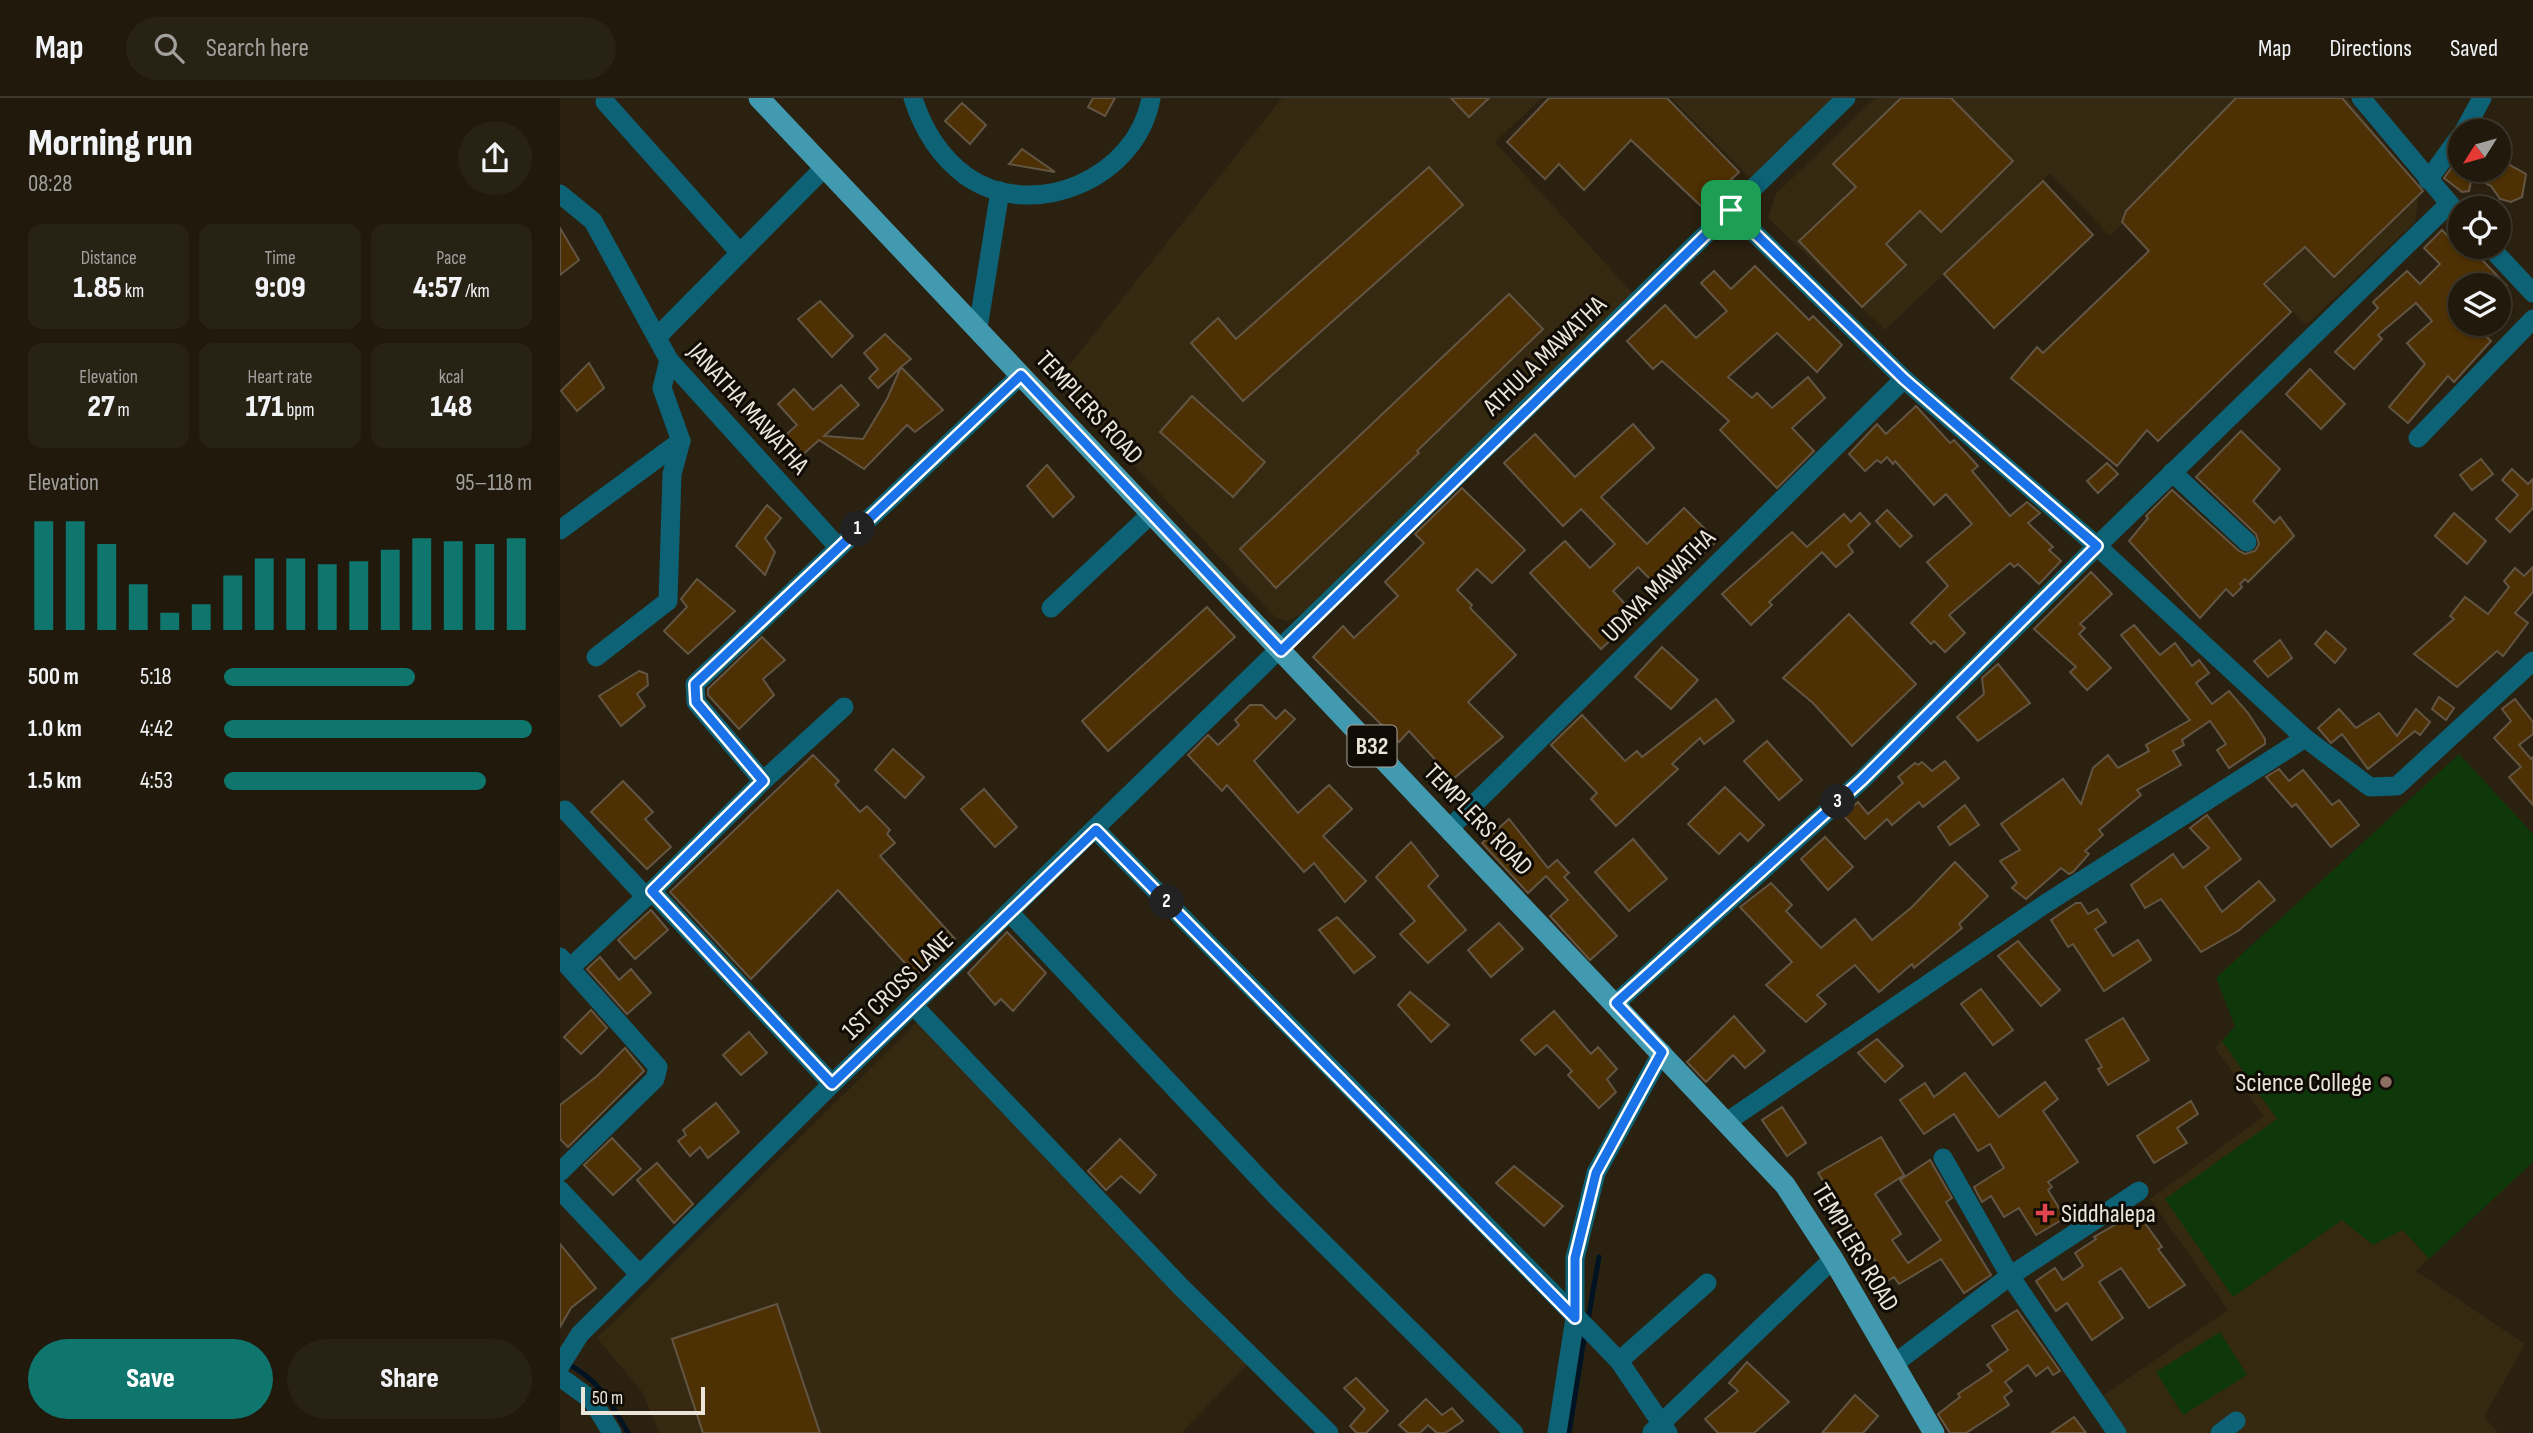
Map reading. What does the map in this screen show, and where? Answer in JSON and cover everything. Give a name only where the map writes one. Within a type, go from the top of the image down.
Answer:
[{"type":"main road","name":"TEMPLERS ROAD","points":[[759,98],[1728,1121],[1785,1185],[1833,1259],[1934,1433]]},
{"type":"street","points":[[914,98],[922,124],[941,154],[968,177],[1000,191],[1031,195],[1062,191],[1091,180],[1117,162],[1136,137],[1151,98]]},
{"type":"street","name":"ATHULA MAWATHA","points":[[1281,651],[1846,98]]},
{"type":"street","points":[[2361,98],[2448,202]]},
{"type":"street","points":[[2470,119],[2482,98]]},
{"type":"street","points":[[605,103],[740,253]]},
{"type":"street","points":[[2428,180],[2448,152]]},
{"type":"street","points":[[657,337],[825,167]]},
{"type":"street","points":[[978,328],[1000,191]]},
{"type":"street","name":"JANATHA MAWATHA","points":[[560,194],[593,221],[669,360],[838,547]]},
{"type":"street","points":[[1731,210],[1904,379],[2097,546],[2305,738],[2370,787],[2397,786],[2533,661]]},
{"type":"street","points":[[1616,1003],[1862,780],[2172,472],[2448,216]]},
{"type":"street","points":[[2501,259],[2533,293]]},
{"type":"street","points":[[2418,438],[2533,319]]},
{"type":"street","points":[[596,657],[668,601],[672,474],[681,442],[662,388],[669,360]]},
{"type":"street","points":[[763,781],[696,702],[695,684],[1021,375]]},
{"type":"street","name":"UDAYA MAWATHA","points":[[1450,828],[1904,379]]},
{"type":"street","points":[[560,530],[681,442]]},
{"type":"street","points":[[2172,472],[2247,542]]},
{"type":"street","points":[[1051,608],[1152,514]]},
{"type":"street","name":"1ST CROSS LANE","points":[[563,1355],[832,1084],[1281,651]]},
{"type":"street","points":[[560,1172],[655,1079],[658,1067],[565,962],[649,894],[763,781],[844,707]]},
{"type":"street","points":[[1728,1121],[2045,904],[2305,738]]},
{"type":"street","points":[[565,810],[832,1084]]},
{"type":"street","points":[[1096,830],[1619,1361],[1660,1430],[1833,1259]]},
{"type":"street","points":[[1010,914],[1275,1195],[1514,1433]]},
{"type":"street","points":[[914,1006],[1181,1287],[1329,1433]]},
{"type":"street","points":[[1557,1433],[1584,1326],[1575,1258],[1596,1173],[1662,1052]]},
{"type":"street","points":[[1943,1158],[2010,1276],[2117,1433]]},
{"type":"street","points":[[560,1190],[640,1275]]},
{"type":"street","points":[[1894,1364],[2010,1276],[2139,1191]]},
{"type":"street","points":[[1619,1361],[1707,1283]]},
{"type":"street","points":[[560,1377],[592,1399],[612,1433]]},
{"type":"street","points":[[2220,1433],[2236,1421]]},
{"type":"shaded area","points":[[1282,98],[1542,98],[1495,142],[1636,297],[1318,606],[1288,621],[1276,618],[1056,382]]},
{"type":"shaded area","points":[[1671,98],[1839,98],[1753,181]]},
{"type":"shaded area","points":[[1875,98],[2347,98],[2420,188],[2415,222],[2306,325],[2164,183],[2110,236],[2050,173],[1885,330],[1768,218],[1776,194]]},
{"type":"shaded area","name":"Science College","points":[[2459,754],[2533,834],[2533,1162],[2416,1271],[2525,1344],[2484,1417],[2499,1433],[2126,1433],[2101,1397],[2228,1310],[2150,1199],[2264,1116],[2215,1048],[2235,1026],[2216,978]]},
{"type":"shaded area","points":[[917,1022],[1252,1360],[1181,1433],[659,1433],[643,1393],[597,1338]]},
{"type":"green space","name":"Science College","points":[[2459,754],[2533,834],[2533,1162],[2429,1259],[2403,1230],[2373,1245],[2342,1220],[2233,1297],[2165,1199],[2277,1119],[2222,1041],[2235,1026],[2216,978]]},
{"type":"green space","points":[[2220,1332],[2247,1375],[2183,1415],[2156,1372]]},
{"type":"building","points":[[1093,98],[1115,98],[1105,116],[1088,107]]},
{"type":"building","points":[[1451,98],[1489,98],[1469,117]]},
{"type":"building","points":[[1549,98],[1667,98],[1739,172],[1702,207],[1631,140],[1584,190],[1559,164],[1545,179],[1507,142]]},
{"type":"building","points":[[1901,98],[1951,98],[2013,161],[1941,232],[1920,211],[1886,244],[1906,265],[1862,307],[1799,241],[1856,187],[1833,164]]},
{"type":"building","points":[[2236,98],[2342,98],[2423,191],[2334,277],[2305,247],[2264,284],[2291,312],[2158,441],[2147,430],[2117,466],[2011,378],[2037,347],[2043,353],[2149,251],[2122,222],[2126,211]]},
{"type":"building","points":[[962,103],[986,125],[970,144],[945,121]]},
{"type":"building","points":[[1022,149],[1055,172],[1009,164]]},
{"type":"building","points":[[2511,166],[2526,174],[2522,197],[2511,202],[2511,196],[2498,196],[2491,186],[2483,182],[2511,182]]},
{"type":"building","points":[[1429,167],[1463,205],[1243,401],[1191,343],[1218,318],[1236,339]]},
{"type":"building","points":[[2043,181],[2093,235],[1994,328],[1944,274]]},
{"type":"building","points":[[2449,182],[2471,182],[2469,191],[2462,192]]},
{"type":"building","points":[[560,228],[579,260],[560,275]]},
{"type":"building","points":[[2442,230],[2448,236],[2448,259],[2481,259],[2495,273],[2448,273],[2448,336],[2486,336],[2491,341],[2454,382],[2448,376],[2408,423],[2389,407],[2425,364],[2407,343],[2432,321],[2416,303],[2378,335],[2382,339],[2354,369],[2335,352],[2378,308],[2373,302],[2407,271],[2420,284],[2440,264],[2424,248]]},
{"type":"building","points":[[1755,266],[1809,320],[1813,316],[1842,345],[1817,372],[1777,333],[1728,377],[1752,398],[1757,393],[1772,408],[1808,377],[1825,398],[1792,428],[1814,451],[1777,488],[1720,430],[1729,421],[1662,361],[1653,369],[1627,341],[1665,305],[1696,338],[1727,311],[1701,283],[1714,271],[1731,289]]},
{"type":"building","points":[[1509,294],[1543,329],[1417,451],[1419,453],[1276,588],[1240,549]]},
{"type":"building","points":[[820,301],[853,336],[832,357],[798,319]]},
{"type":"building","points":[[885,334],[911,359],[878,388],[869,378],[878,369],[864,353]]},
{"type":"building","points":[[589,363],[604,388],[577,411],[561,391]]},
{"type":"building","points":[[901,367],[943,410],[915,432],[907,425],[864,469],[819,440],[790,466],[773,446],[797,425],[778,404],[794,389],[813,410],[841,385],[859,405],[824,436],[863,439],[887,399]]},
{"type":"building","points":[[2310,369],[2345,404],[2321,429],[2286,394]]},
{"type":"building","points":[[1192,396],[1265,462],[1233,497],[1160,432]]},
{"type":"building","points":[[1916,406],[1950,443],[1954,440],[1978,466],[1972,471],[2010,516],[2027,502],[2040,513],[2028,523],[2053,547],[2049,550],[2061,561],[2039,584],[2018,564],[2014,567],[2010,563],[1949,615],[1965,633],[1945,652],[1934,641],[1931,644],[1911,623],[1948,586],[1927,562],[1972,524],[1946,494],[1934,505],[1895,461],[1893,464],[1887,457],[1881,463],[1877,460],[1865,471],[1849,454],[1877,424],[1886,434]]},
{"type":"building","points":[[1633,424],[1654,448],[1601,497],[1647,544],[1684,508],[1717,541],[1663,592],[1638,567],[1613,591],[1636,616],[1601,649],[1530,573],[1565,541],[1590,568],[1615,544],[1581,509],[1563,526],[1504,463],[1535,434],[1575,477]]},
{"type":"building","points":[[2241,431],[2280,469],[2253,501],[2274,523],[2280,517],[2294,536],[2248,582],[2245,579],[2240,584],[2242,587],[2233,596],[2226,589],[2200,618],[2129,541],[2148,518],[2146,516],[2172,490],[2239,551],[2245,554],[2255,551],[2259,544],[2256,534],[2196,477]]},
{"type":"building","points":[[2481,459],[2493,474],[2472,490],[2460,475]]},
{"type":"building","points":[[2107,463],[2118,474],[2098,493],[2087,481]]},
{"type":"building","points":[[1047,465],[1074,497],[1053,517],[1027,486]]},
{"type":"building","points":[[2512,469],[2528,484],[2533,479],[2533,508],[2510,532],[2496,519],[2518,495],[2502,480]]},
{"type":"building","points":[[1462,488],[1525,550],[1492,583],[1477,569],[1457,590],[1472,605],[1470,608],[1516,655],[1468,702],[1503,737],[1453,779],[1409,731],[1399,742],[1313,657],[1343,626],[1354,638],[1398,596],[1385,582],[1424,543],[1415,534]]},
{"type":"building","points":[[767,505],[781,518],[765,538],[775,552],[765,575],[736,546]]},
{"type":"building","points":[[1887,510],[1912,536],[1900,547],[1876,521]]},
{"type":"building","points":[[1860,513],[1870,524],[1848,545],[1853,552],[1836,567],[1822,552],[1769,602],[1772,605],[1751,625],[1722,594],[1792,532],[1807,547],[1844,514],[1851,522]]},
{"type":"building","points":[[2454,513],[2486,541],[2467,564],[2435,536]]},
{"type":"building","points":[[2533,567],[2533,592],[2515,613],[2528,623],[2503,656],[2497,651],[2457,687],[2414,654],[2454,619],[2450,616],[2465,597],[2488,614],[2509,587],[2504,581],[2515,568],[2524,576]]},
{"type":"building","points":[[2091,572],[2112,594],[2080,624],[2085,628],[2079,634],[2111,668],[2087,690],[2070,672],[2076,667],[2034,629]]},
{"type":"building","points":[[697,579],[735,611],[688,654],[664,631],[687,607],[681,599]]},
{"type":"building","points":[[1207,607],[1235,637],[1108,751],[1082,721]]},
{"type":"building","points":[[1849,614],[1916,684],[1852,746],[1813,703],[1783,678]]},
{"type":"building","points":[[2134,625],[2160,655],[2175,643],[2192,666],[2199,660],[2209,673],[2196,683],[2212,704],[2229,691],[2248,713],[2265,739],[2265,744],[2229,768],[2217,750],[2226,744],[2210,721],[2182,740],[2184,745],[2173,751],[2181,765],[2137,790],[2141,795],[2099,830],[2103,835],[2085,851],[2089,854],[2073,872],[2069,874],[2061,868],[2026,899],[2012,888],[2017,883],[2000,861],[2020,850],[2001,824],[2063,779],[2081,804],[2093,768],[2108,755],[2118,768],[2149,751],[2146,745],[2190,720],[2121,635]]},
{"type":"building","points":[[2326,631],[2346,649],[2335,663],[2315,644]]},
{"type":"building","points":[[762,637],[785,660],[763,679],[774,695],[739,729],[708,695],[708,689]]},
{"type":"building","points":[[2280,640],[2292,658],[2268,677],[2254,661]]},
{"type":"building","points":[[1662,647],[1698,680],[1671,709],[1635,677]]},
{"type":"building","points":[[1998,664],[2030,703],[1978,741],[1957,717],[1984,694],[1982,678]]},
{"type":"building","points":[[639,671],[647,674],[648,685],[637,694],[645,706],[621,726],[599,696]]},
{"type":"building","points":[[2439,697],[2454,708],[2446,720],[2432,709]]},
{"type":"building","points":[[1716,699],[1734,721],[1704,744],[1700,738],[1672,764],[1678,769],[1616,826],[1591,799],[1597,793],[1551,745],[1582,715],[1625,761],[1637,751],[1642,757]]},
{"type":"building","points":[[2515,699],[2533,722],[2533,734],[2519,745],[2531,759],[2533,757],[2533,805],[2509,777],[2521,767],[2494,738],[2511,721],[2502,709]]},
{"type":"building","points":[[1250,705],[1262,705],[1276,719],[1285,710],[1295,719],[1254,761],[1298,813],[1329,785],[1352,809],[1323,836],[1366,881],[1345,902],[1314,863],[1304,872],[1227,785],[1222,791],[1188,755],[1208,735],[1218,745],[1239,725],[1235,720]]},
{"type":"building","points":[[2339,709],[2356,728],[2379,713],[2397,736],[2416,709],[2430,722],[2420,735],[2415,731],[2368,769],[2342,734],[2331,743],[2318,728]]},
{"type":"building","points":[[1767,741],[1802,780],[1779,800],[1744,761]]},
{"type":"building","points":[[893,749],[924,777],[905,798],[875,770]]},
{"type":"building","points":[[813,755],[839,781],[835,785],[860,812],[867,806],[890,830],[887,834],[895,843],[880,856],[955,939],[916,975],[838,890],[751,979],[670,892]]},
{"type":"building","points":[[1945,761],[1959,778],[1923,807],[1919,802],[1892,825],[1887,819],[1865,839],[1843,815],[1858,802],[1868,814],[1903,783],[1898,777],[1915,763],[1918,765],[1922,762],[1932,771]]},
{"type":"building","points":[[2279,769],[2289,781],[2303,770],[2332,805],[2339,800],[2359,825],[2331,847],[2296,804],[2292,807],[2266,777]]},
{"type":"building","points":[[623,781],[653,812],[645,819],[671,847],[647,869],[591,812]]},
{"type":"building","points":[[1725,787],[1764,825],[1748,841],[1740,833],[1719,854],[1688,824]]},
{"type":"building","points":[[984,789],[1017,827],[995,847],[961,809]]},
{"type":"building","points":[[1965,805],[1979,825],[1950,845],[1938,827]]},
{"type":"building","points":[[2207,815],[2241,859],[2205,887],[2222,912],[2259,881],[2275,900],[2238,931],[2201,952],[2161,899],[2145,908],[2131,885],[2173,854],[2183,868],[2209,848],[2190,828]]},
{"type":"building","points":[[1509,819],[1548,868],[1557,860],[1569,873],[1564,877],[1617,936],[1590,960],[1550,916],[1568,900],[1546,876],[1528,893],[1482,843]]},
{"type":"building","points":[[1825,837],[1853,867],[1828,890],[1801,859]]},
{"type":"building","points":[[1633,839],[1667,879],[1629,911],[1595,872]]},
{"type":"building","points":[[1411,842],[1438,876],[1428,886],[1466,930],[1428,963],[1400,934],[1415,921],[1376,877]]},
{"type":"building","points":[[1955,862],[1988,896],[1959,924],[1962,928],[1914,968],[1912,964],[1879,992],[1855,965],[1817,995],[1826,1004],[1806,1022],[1766,985],[1792,962],[1740,907],[1771,883],[1792,905],[1786,911],[1821,948],[1855,919],[1872,940],[1912,907]]},
{"type":"building","points":[[2076,903],[2081,903],[2088,914],[2097,909],[2106,922],[2095,929],[2113,956],[2138,940],[2151,960],[2104,991],[2073,944],[2068,947],[2051,920]]},
{"type":"building","points":[[651,910],[668,930],[635,959],[618,940]]},
{"type":"building","points":[[1337,917],[1375,957],[1354,973],[1319,930]]},
{"type":"building","points":[[1499,923],[1523,949],[1491,977],[1468,950]]},
{"type":"building","points":[[1007,932],[1046,973],[1013,1011],[1001,999],[995,1005],[968,973]]},
{"type":"building","points":[[2018,941],[2060,990],[2041,1006],[1998,956]]},
{"type":"building","points":[[600,957],[619,980],[631,969],[651,993],[627,1014],[587,969]]},
{"type":"building","points":[[1981,989],[2013,1030],[1993,1045],[1961,1004]]},
{"type":"building","points":[[1410,992],[1449,1025],[1431,1042],[1398,1005]]},
{"type":"building","points":[[591,1010],[607,1028],[581,1054],[564,1037]]},
{"type":"building","points":[[1554,1011],[1591,1054],[1598,1047],[1617,1069],[1607,1079],[1616,1092],[1599,1108],[1568,1075],[1572,1071],[1547,1045],[1535,1055],[1521,1040]]},
{"type":"building","points":[[1734,1016],[1765,1051],[1745,1068],[1733,1055],[1706,1082],[1687,1062]]},
{"type":"building","points":[[2123,1018],[2149,1060],[2108,1085],[2098,1069],[2102,1067],[2086,1040]]},
{"type":"building","points":[[749,1032],[767,1053],[741,1075],[723,1055]]},
{"type":"building","points":[[1877,1039],[1903,1066],[1885,1082],[1858,1053]]},
{"type":"building","points":[[625,1048],[644,1071],[568,1147],[560,1139],[560,1105],[597,1076]]},
{"type":"building","points":[[1965,1073],[1999,1117],[2045,1082],[2058,1099],[2043,1111],[2078,1162],[2048,1182],[2052,1187],[2048,1190],[2065,1218],[2036,1235],[2019,1208],[2004,1217],[1991,1196],[1982,1202],[1974,1187],[2004,1168],[1990,1144],[1978,1151],[1954,1114],[1924,1134],[1900,1100],[1925,1083],[1934,1097]]},
{"type":"building","points":[[2191,1101],[2198,1114],[2177,1128],[2187,1143],[2154,1163],[2137,1136]]},
{"type":"building","points":[[716,1103],[739,1132],[708,1158],[700,1147],[690,1156],[678,1141],[686,1135],[683,1130]]},
{"type":"building","points":[[1782,1107],[1806,1143],[1787,1156],[1762,1120]]},
{"type":"building","points":[[1881,1137],[1904,1175],[1875,1194],[1901,1234],[1892,1240],[1908,1263],[1941,1240],[1900,1180],[1930,1160],[1952,1198],[1946,1202],[1991,1275],[1964,1293],[1941,1259],[1899,1284],[1894,1277],[1883,1284],[1872,1268],[1877,1264],[1818,1173]]},
{"type":"building","points":[[612,1138],[641,1169],[613,1195],[584,1165]]},
{"type":"building","points":[[1120,1139],[1156,1175],[1140,1193],[1121,1176],[1106,1190],[1088,1171]]},
{"type":"building","points":[[657,1163],[693,1204],[674,1223],[637,1180]]},
{"type":"building","points":[[1514,1166],[1563,1206],[1544,1226],[1496,1183]]},
{"type":"building","points":[[2137,1212],[2162,1247],[2158,1249],[2185,1285],[2149,1308],[2121,1268],[2099,1282],[2123,1318],[2092,1340],[2067,1303],[2056,1311],[2036,1281],[2055,1268],[2063,1280],[2083,1266],[2075,1253],[2096,1239],[2094,1237]]},
{"type":"building","points":[[560,1244],[596,1288],[571,1308],[560,1327]]},
{"type":"building","points":[[777,1304],[820,1433],[703,1433],[672,1339]]},
{"type":"building","points":[[2017,1310],[2060,1371],[2053,1375],[2048,1367],[2036,1376],[2028,1365],[2005,1382],[2012,1391],[2004,1397],[2009,1405],[1966,1433],[1950,1433],[1938,1414],[1960,1397],[1958,1394],[1992,1371],[1987,1365],[2008,1350],[1992,1326]]},
{"type":"building","points":[[1747,1362],[1789,1402],[1754,1433],[1718,1433],[1705,1419],[1738,1391],[1729,1383]]},
{"type":"building","points":[[1356,1378],[1388,1411],[1366,1433],[1357,1433],[1350,1426],[1365,1409],[1344,1388]]},
{"type":"building","points":[[1855,1395],[1878,1416],[1863,1433],[1822,1433]]},
{"type":"building","points":[[1426,1399],[1442,1415],[1452,1408],[1463,1421],[1445,1433],[1437,1433],[1428,1425],[1420,1433],[1408,1433],[1399,1425]]},
{"type":"building","points":[[2074,1417],[2086,1433],[2051,1433]]},
{"type":"waterway","points":[[1588,1320],[1599,1257]]},
{"type":"waterway","points":[[1569,1433],[1585,1333]]},
{"type":"waterway","points":[[566,1363],[595,1384],[609,1401],[628,1433]]},
{"type":"place","name":"Science College","points":[[2386,1082]]},
{"type":"place","name":"Siddhalepa","points":[[2045,1213]]},
{"type":"route","points":[[1731,210],[1904,379],[2097,546],[1862,780],[1616,1003],[1662,1052],[1596,1173],[1575,1258],[1575,1318],[1096,830],[832,1084],[652,891],[763,781],[696,702],[695,684],[1021,375],[1281,651],[1731,210]]}]
